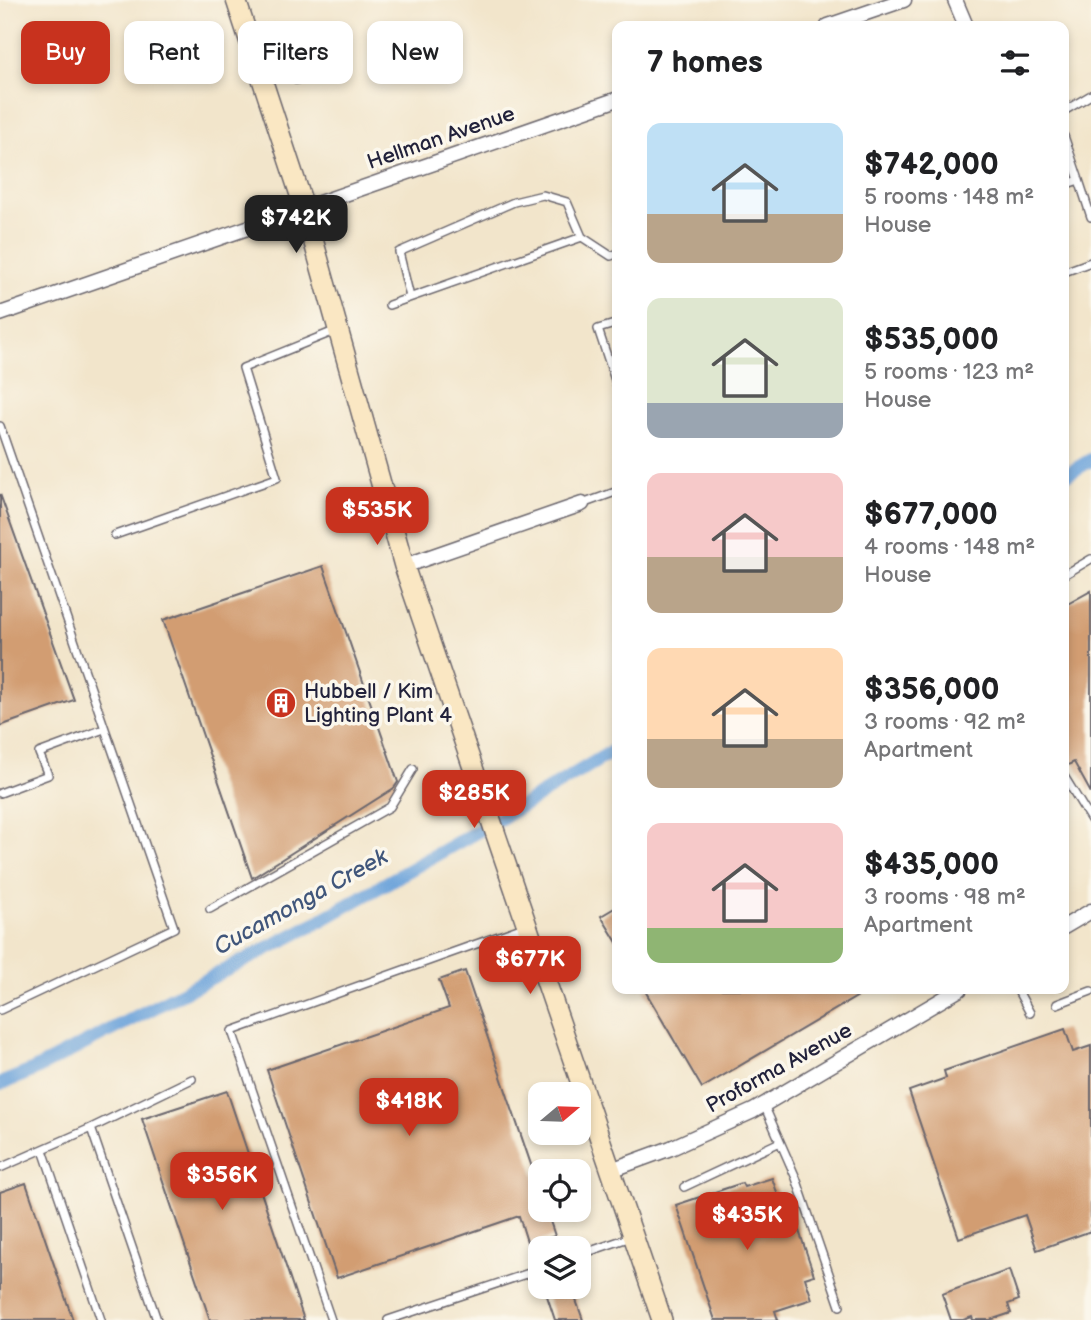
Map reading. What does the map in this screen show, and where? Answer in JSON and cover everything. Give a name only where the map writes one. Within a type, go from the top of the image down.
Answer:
[{"type":"street","points":[[236,0],[304,207],[404,566],[662,1320]]},
{"type":"street","points":[[843,21],[904,0]]},
{"type":"street","points":[[956,0],[965,21]]},
{"type":"street","name":"Hellman Avenue","points":[[0,314],[612,101]]},
{"type":"street","points":[[404,566],[582,504]]},
{"type":"street","points":[[1069,924],[1091,911]]},
{"type":"street","name":"Proforma Avenue","points":[[611,1170],[671,1148],[764,1105],[952,994]]},
{"type":"lane","points":[[1069,108],[1091,95]]},
{"type":"lane","points":[[1069,150],[1091,217]]},
{"type":"lane","points":[[1069,183],[1079,180]]},
{"type":"lane","points":[[410,297],[399,251],[514,202],[543,195],[567,202],[582,237],[612,256]]},
{"type":"lane","points":[[389,305],[582,237]]},
{"type":"lane","points":[[1069,270],[1091,262]]},
{"type":"lane","points":[[612,325],[598,329],[612,371]]},
{"type":"lane","points":[[114,535],[277,478],[243,368],[338,329]]},
{"type":"lane","points":[[0,426],[174,928],[0,1010]]},
{"type":"lane","points":[[582,504],[612,493]]},
{"type":"lane","points":[[1069,572],[1091,559]]},
{"type":"lane","points":[[0,793],[48,775],[39,752],[104,729]]},
{"type":"lane","points":[[210,909],[390,807],[413,769]]},
{"type":"lane","points":[[1069,784],[1091,820]]},
{"type":"lane","points":[[331,1320],[232,1031],[528,926]]},
{"type":"lane","points":[[1057,1004],[1091,991]]},
{"type":"lane","points":[[1020,994],[1030,1013]]},
{"type":"lane","points":[[0,1168],[192,1079]]},
{"type":"lane","points":[[764,1105],[796,1178],[840,1306]]},
{"type":"lane","points":[[91,1128],[157,1320]]},
{"type":"lane","points":[[684,1187],[780,1142]]},
{"type":"lane","points":[[43,1150],[101,1320]]},
{"type":"lane","points":[[591,1251],[634,1236]]},
{"type":"lane","points":[[388,1320],[528,1273]]},
{"type":"building","points":[[0,494],[74,700],[0,726]]},
{"type":"building","name":"Hubbell / Kim Lighting Plant 4","points":[[323,566],[398,782],[394,788],[252,878],[163,620]]},
{"type":"building","points":[[1091,591],[1091,793],[1074,762],[1069,764],[1069,603]]},
{"type":"building","points":[[612,910],[612,934],[601,916]]},
{"type":"building","points":[[465,971],[529,1159],[528,1222],[550,1222],[555,1236],[528,1236],[528,1245],[519,1216],[337,1278],[267,1070],[449,1008],[439,980]]},
{"type":"building","points":[[647,994],[862,994],[702,1088]]},
{"type":"building","points":[[1065,1029],[1073,1052],[1091,1046],[1091,1231],[1037,1250],[1025,1215],[959,1238],[909,1091],[946,1078],[944,1071]]},
{"type":"building","points":[[227,1091],[304,1320],[210,1320],[142,1119]]},
{"type":"building","points":[[772,1178],[781,1204],[789,1201],[814,1275],[805,1278],[812,1299],[775,1311],[778,1320],[715,1320],[676,1205],[742,1183],[744,1187]]},
{"type":"building","points":[[26,1183],[73,1320],[0,1320],[0,1192]]},
{"type":"building","points":[[1009,1270],[1019,1300],[1008,1304],[1011,1313],[990,1320],[973,1320],[972,1317],[951,1320],[942,1294]]},
{"type":"building","points":[[548,1299],[576,1299],[583,1320],[555,1320]]},
{"type":"waterway","name":"Cucamonga Creek","points":[[1069,473],[1091,460]]},
{"type":"waterway","name":"Cucamonga Creek","points":[[0,1084],[32,1071],[316,923],[612,752]]},
{"type":"place","name":"Hubbell / Kim Lighting Plant 4","points":[[281,703]]}]
